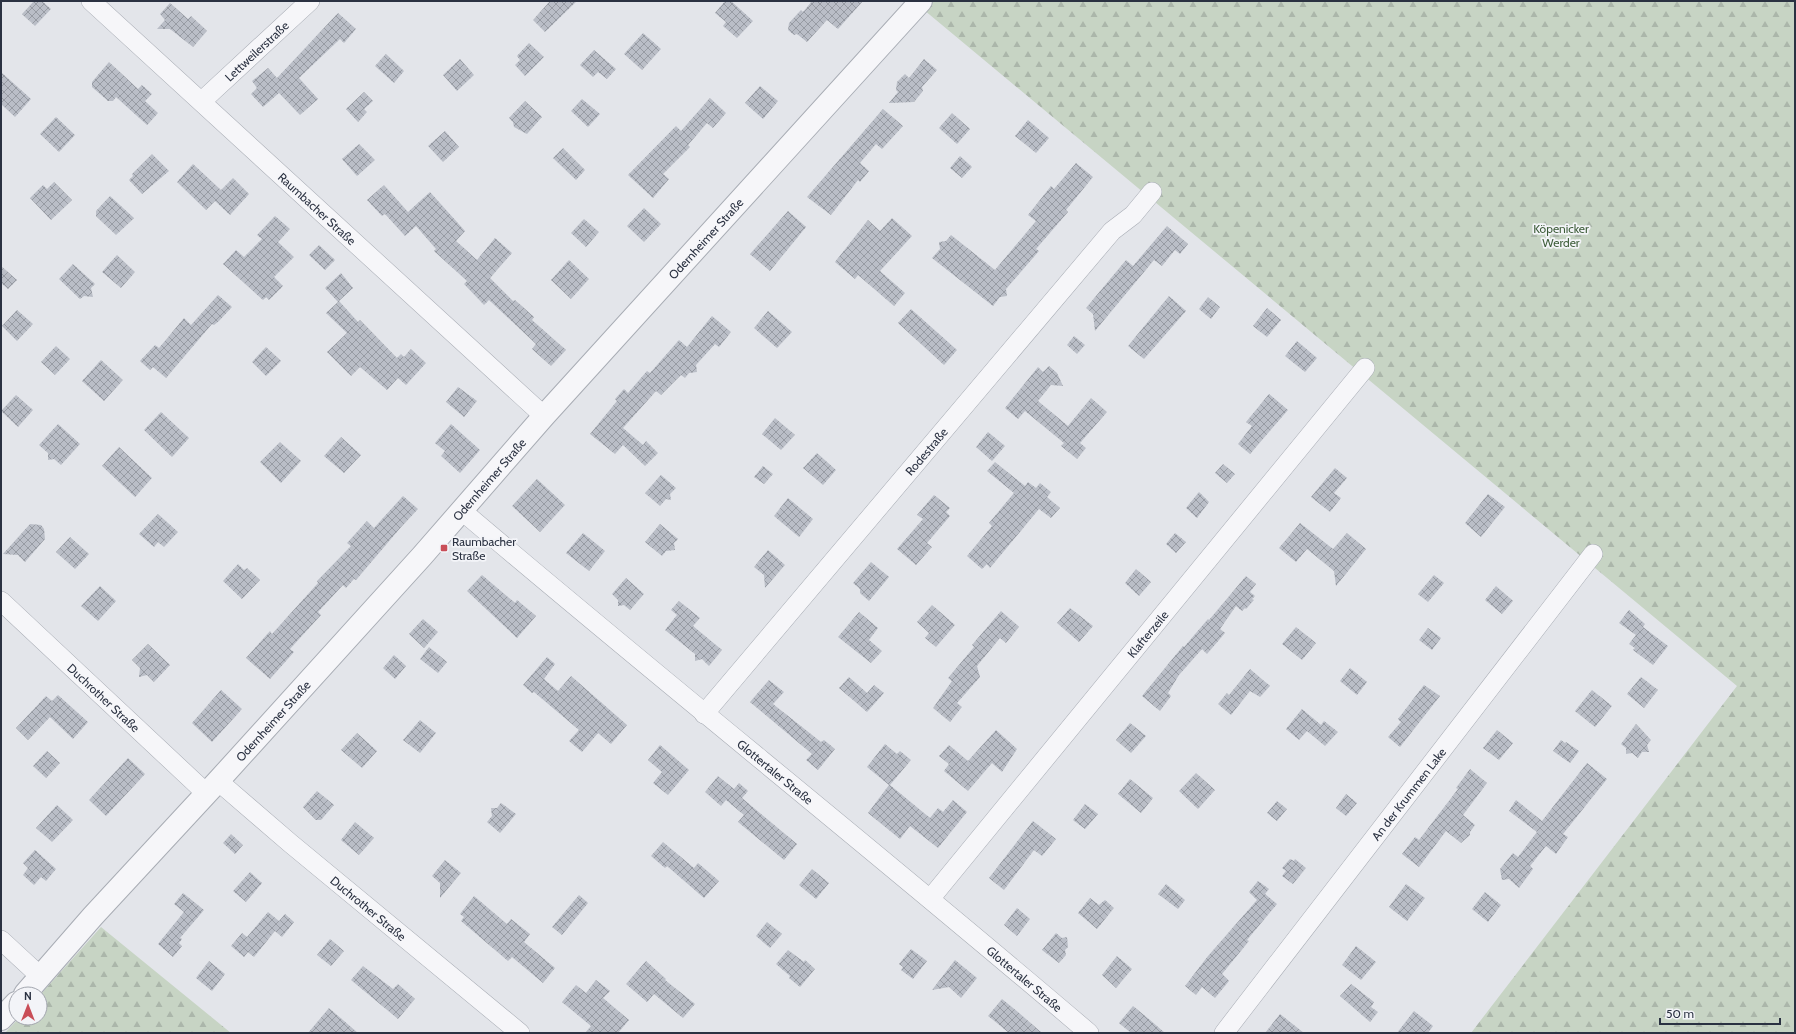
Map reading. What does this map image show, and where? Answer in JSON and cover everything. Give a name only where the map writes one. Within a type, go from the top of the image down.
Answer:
[{"type":"street","name":"Raumbacher Straße","points":[[91,1],[202,101],[544,416]]},
{"type":"street","name":"Lettweilerstraße","points":[[202,101],[310,1]]},
{"type":"street","name":"Odernheimer Straße","points":[[32,986],[93,916],[422,556],[460,510],[544,416],[921,1]]},
{"type":"street","name":"Rodestraße","points":[[704,714],[1112,231],[1133,215],[1152,192]]},
{"type":"street","name":"Klafterzeile","points":[[930,899],[1365,368]]},
{"type":"street","name":"Glottertaler Straße","points":[[460,510],[704,714],[930,899],[1089,1033]]},
{"type":"street","name":"An der Krummen Lake","points":[[1224,1033],[1592,554]]},
{"type":"street","name":"Duchrother Straße","points":[[1,601],[212,787],[290,843],[520,1033]]},
{"type":"street","points":[[1,940],[40,976]]},
{"type":"street","points":[[1,1019],[8,1012]]},
{"type":"green space","name":"Köpenicker Werder","points":[[921,1],[1795,1],[1795,1033],[1471,1033],[1737,686],[918,5]]},
{"type":"green space","points":[[101,927],[231,1033],[5,1033],[12,1026],[48,1026],[48,986]]},
{"type":"building","points":[[34,1],[42,1],[51,9],[35,26],[22,14]]},
{"type":"building","points":[[550,1],[577,1],[545,32],[533,20]]},
{"type":"building","points":[[725,1],[731,1],[753,21],[737,38],[723,26],[726,22],[715,13]]},
{"type":"building","points":[[812,1],[863,1],[838,29],[827,20],[807,42],[797,34],[794,35],[788,30],[789,23],[801,10],[803,12]]},
{"type":"building","points":[[170,3],[188,19],[191,16],[207,31],[193,47],[170,29],[157,29],[165,20],[160,14]]},
{"type":"building","points":[[338,13],[356,29],[344,43],[340,39],[299,78],[318,99],[300,115],[279,93],[263,107],[251,94],[257,88],[252,81],[268,68],[277,78]]},
{"type":"building","points":[[643,33],[661,49],[642,70],[624,54]]},
{"type":"building","points":[[529,43],[544,57],[525,76],[515,65],[520,60],[517,56]]},
{"type":"building","points":[[594,50],[616,69],[607,79],[598,72],[593,77],[580,65]]},
{"type":"building","points":[[386,54],[404,71],[394,83],[375,66]]},
{"type":"building","points":[[460,59],[474,75],[457,91],[443,75]]},
{"type":"building","points":[[924,59],[937,70],[922,87],[923,91],[914,102],[889,103],[898,92],[896,90],[897,82],[905,74],[909,78]]},
{"type":"building","points":[[109,62],[138,89],[142,85],[152,94],[145,101],[158,113],[147,125],[116,97],[113,101],[108,101],[92,87],[92,82]]},
{"type":"building","points":[[1,72],[31,99],[15,117],[1,104]]},
{"type":"building","points":[[760,86],[778,101],[763,119],[745,103]]},
{"type":"building","points":[[364,92],[373,101],[364,109],[367,112],[358,122],[346,109]]},
{"type":"building","points":[[710,98],[726,113],[713,128],[707,123],[688,145],[690,147],[663,174],[669,179],[653,198],[628,175],[676,126],[681,131]]},
{"type":"building","points":[[582,99],[600,114],[588,127],[571,111]]},
{"type":"building","points":[[525,101],[542,117],[527,134],[514,127],[513,122],[509,118]]},
{"type":"building","points":[[883,109],[903,126],[882,149],[876,144],[860,163],[869,171],[860,182],[858,180],[831,215],[807,197]]},
{"type":"building","points":[[952,113],[970,129],[957,144],[939,128]]},
{"type":"building","points":[[56,117],[75,135],[59,152],[40,134]]},
{"type":"building","points":[[1028,120],[1049,138],[1036,153],[1015,136]]},
{"type":"building","points":[[445,131],[459,147],[443,162],[428,146]]},
{"type":"building","points":[[359,144],[375,160],[357,176],[342,159]]},
{"type":"building","points":[[563,148],[585,170],[576,180],[553,158]]},
{"type":"building","points":[[152,154],[169,171],[142,194],[129,180],[133,176],[132,174]]},
{"type":"building","points":[[960,156],[972,167],[962,178],[950,168]]},
{"type":"building","points":[[1076,163],[1093,177],[1066,210],[1068,212],[1036,249],[1039,251],[1006,289],[1007,296],[1000,297],[993,306],[932,258],[940,249],[939,242],[946,241],[951,235],[995,270],[1036,221],[1028,215],[1051,186],[1054,189]]},
{"type":"building","points":[[193,164],[221,190],[233,178],[249,194],[230,215],[215,201],[206,210],[177,182]]},
{"type":"building","points":[[54,182],[72,200],[51,220],[30,198],[43,185],[47,189]]},
{"type":"building","points":[[384,185],[408,212],[430,192],[465,231],[456,241],[477,260],[495,238],[512,253],[490,278],[513,301],[515,300],[534,317],[532,320],[566,350],[551,366],[532,349],[536,344],[489,300],[484,305],[464,284],[467,281],[434,251],[436,249],[416,226],[405,236],[385,214],[382,216],[367,200]]},
{"type":"building","points":[[110,196],[134,218],[116,235],[96,216],[96,211]]},
{"type":"building","points":[[644,208],[661,224],[644,242],[627,226]]},
{"type":"building","points":[[788,211],[806,227],[770,271],[750,254]]},
{"type":"building","points":[[275,216],[290,229],[278,242],[294,257],[274,277],[283,286],[269,300],[266,297],[263,300],[223,264],[236,250],[244,257],[262,239],[257,235]]},
{"type":"building","points":[[892,218],[912,236],[880,271],[905,293],[894,306],[858,275],[855,279],[835,262],[868,220],[880,231]]},
{"type":"building","points":[[584,219],[599,232],[586,247],[571,233]]},
{"type":"building","points":[[1167,226],[1188,244],[1180,254],[1175,250],[1162,266],[1154,260],[1095,331],[1093,314],[1086,308],[1126,260],[1133,266]]},
{"type":"building","points":[[319,245],[335,260],[325,270],[309,255]]},
{"type":"building","points":[[117,255],[135,272],[121,288],[102,272]]},
{"type":"building","points":[[569,260],[589,279],[571,299],[551,280]]},
{"type":"building","points":[[73,264],[95,284],[91,288],[93,297],[84,296],[80,299],[59,279]]},
{"type":"building","points":[[1,266],[17,280],[8,289],[1,283]]},
{"type":"building","points":[[341,273],[353,288],[339,301],[358,322],[360,320],[397,358],[401,354],[404,357],[411,349],[426,363],[406,385],[398,378],[387,390],[360,367],[351,376],[327,352],[347,333],[326,313],[338,302],[325,288]]},
{"type":"building","points":[[218,295],[232,307],[219,321],[214,325],[212,324],[166,378],[153,367],[150,370],[140,361],[155,345],[159,348],[184,318],[191,325]]},
{"type":"building","points":[[1169,296],[1186,311],[1144,359],[1128,346]]},
{"type":"building","points":[[1208,297],[1220,307],[1211,319],[1199,309]]},
{"type":"building","points":[[1267,308],[1281,320],[1267,337],[1253,326]]},
{"type":"building","points":[[911,309],[957,350],[944,365],[898,323]]},
{"type":"building","points":[[17,310],[33,324],[17,341],[2,326]]},
{"type":"building","points":[[768,311],[792,332],[777,348],[754,328]]},
{"type":"building","points":[[712,316],[731,332],[719,347],[715,344],[696,365],[697,372],[689,373],[685,378],[681,375],[661,395],[656,391],[623,428],[643,445],[646,441],[658,453],[645,466],[623,445],[615,454],[590,434],[617,401],[615,399],[624,389],[628,393],[647,371],[650,373],[679,340],[687,347]]},
{"type":"building","points":[[1074,336],[1085,345],[1077,354],[1067,345]]},
{"type":"building","points":[[1297,341],[1317,358],[1305,372],[1285,356]]},
{"type":"building","points":[[56,346],[70,359],[55,375],[41,362]]},
{"type":"building","points":[[266,347],[281,361],[266,376],[252,362]]},
{"type":"building","points":[[101,360],[123,380],[104,401],[82,381]]},
{"type":"building","points":[[1049,366],[1057,373],[1063,386],[1051,385],[1038,401],[1068,426],[1091,398],[1107,412],[1080,443],[1086,448],[1077,459],[1061,446],[1064,443],[1025,411],[1018,419],[1005,408],[1038,367],[1043,372]]},
{"type":"building","points":[[458,387],[477,401],[464,417],[446,402]]},
{"type":"building","points":[[1269,394],[1288,410],[1250,454],[1238,444],[1252,426],[1246,422]]},
{"type":"building","points":[[16,395],[33,410],[18,427],[1,411]]},
{"type":"building","points":[[161,412],[189,438],[172,457],[144,430]]},
{"type":"building","points":[[775,418],[795,435],[781,450],[762,434]]},
{"type":"building","points":[[58,424],[80,444],[61,465],[54,459],[48,460],[48,453],[39,445]]},
{"type":"building","points":[[451,424],[480,450],[460,473],[441,456],[445,451],[435,443]]},
{"type":"building","points":[[988,432],[1005,446],[992,461],[976,447]]},
{"type":"building","points":[[341,437],[361,455],[344,473],[324,456]]},
{"type":"building","points":[[280,442],[301,461],[281,483],[260,462]]},
{"type":"building","points":[[119,447],[152,478],[135,497],[102,466]]},
{"type":"building","points":[[817,453],[836,470],[823,485],[803,468]]},
{"type":"building","points":[[995,462],[1025,486],[1028,482],[1036,488],[1040,483],[1051,492],[1047,497],[1060,508],[1051,518],[1039,509],[990,568],[987,564],[982,569],[967,556],[992,526],[989,523],[1014,493],[987,471]]},
{"type":"building","points":[[1223,464],[1235,474],[1227,483],[1215,473]]},
{"type":"building","points":[[763,466],[773,474],[764,484],[754,477]]},
{"type":"building","points":[[1335,468],[1347,478],[1334,493],[1341,498],[1330,512],[1311,497]]},
{"type":"building","points":[[661,475],[676,488],[670,494],[671,500],[666,499],[660,506],[645,493]]},
{"type":"building","points":[[537,479],[565,505],[540,532],[512,506]]},
{"type":"building","points":[[1199,492],[1209,502],[1197,518],[1186,508]]},
{"type":"building","points":[[1488,494],[1505,507],[1481,537],[1465,523]]},
{"type":"building","points":[[934,495],[950,508],[946,512],[950,516],[927,543],[932,547],[916,565],[897,549],[923,519],[917,515]]},
{"type":"building","points":[[403,496],[418,509],[356,580],[354,579],[346,588],[343,585],[318,612],[321,615],[290,649],[294,652],[270,679],[246,658],[270,631],[272,634],[318,583],[317,581],[351,546],[347,543],[367,521],[374,528]]},
{"type":"building","points":[[788,498],[813,519],[799,537],[774,516]]},
{"type":"building","points":[[158,514],[178,532],[164,547],[158,542],[154,547],[139,534]]},
{"type":"building","points":[[1300,523],[1333,549],[1347,533],[1366,549],[1336,586],[1334,571],[1307,549],[1296,562],[1279,548]]},
{"type":"building","points":[[30,524],[41,525],[44,529],[45,539],[25,562],[18,555],[3,554]]},
{"type":"building","points":[[660,524],[678,539],[674,543],[675,550],[666,551],[662,556],[645,542]]},
{"type":"building","points":[[583,533],[605,551],[589,571],[566,553]]},
{"type":"building","points":[[1175,533],[1186,542],[1176,553],[1166,544]]},
{"type":"building","points":[[70,537],[89,554],[75,569],[56,552]]},
{"type":"building","points":[[768,550],[785,565],[765,588],[764,575],[754,567]]},
{"type":"building","points":[[871,562],[889,577],[869,601],[860,593],[860,589],[853,583]]},
{"type":"building","points":[[238,564],[244,570],[247,568],[260,580],[242,599],[223,581]]},
{"type":"building","points":[[1136,569],[1151,582],[1139,596],[1125,583]]},
{"type":"building","points":[[482,575],[515,603],[517,600],[536,616],[517,638],[467,591]]},
{"type":"building","points":[[1434,575],[1444,583],[1428,602],[1418,594]]},
{"type":"building","points":[[1246,576],[1256,584],[1250,592],[1255,596],[1252,599],[1254,600],[1246,609],[1245,608],[1242,611],[1236,606],[1220,629],[1225,633],[1207,654],[1202,649],[1179,675],[1168,693],[1171,696],[1160,711],[1142,696],[1183,646],[1184,647],[1208,619],[1209,620]]},
{"type":"building","points":[[626,578],[644,594],[630,610],[624,605],[618,606],[618,600],[612,594]]},
{"type":"building","points":[[100,586],[116,601],[98,621],[81,606]]},
{"type":"building","points":[[1496,586],[1513,601],[1502,614],[1485,600]]},
{"type":"building","points":[[679,601],[700,618],[693,626],[722,650],[709,666],[702,659],[695,661],[695,654],[665,630],[677,615],[671,610]]},
{"type":"building","points":[[932,605],[955,625],[936,647],[925,638],[929,633],[917,622]]},
{"type":"building","points":[[1070,608],[1093,626],[1079,642],[1057,623]]},
{"type":"building","points":[[1629,610],[1645,624],[1643,627],[1668,646],[1653,665],[1633,650],[1635,648],[1629,644],[1636,635],[1619,623]]},
{"type":"building","points":[[1001,611],[1019,627],[1006,643],[1000,638],[977,666],[980,677],[957,703],[962,707],[950,722],[933,708],[952,681],[948,678],[974,647],[972,645]]},
{"type":"building","points":[[859,612],[878,628],[869,640],[882,651],[871,663],[838,637]]},
{"type":"building","points":[[423,619],[438,632],[424,648],[409,634]]},
{"type":"building","points":[[1296,627],[1316,643],[1302,660],[1282,644]]},
{"type":"building","points":[[1428,628],[1441,638],[1432,650],[1419,640]]},
{"type":"building","points":[[148,644],[170,665],[154,682],[147,675],[139,677],[140,668],[132,660]]},
{"type":"building","points":[[429,647],[447,662],[438,673],[420,659]]},
{"type":"building","points":[[394,655],[406,666],[395,679],[383,668]]},
{"type":"building","points":[[547,657],[555,664],[544,679],[558,691],[571,676],[627,725],[611,744],[598,733],[582,752],[569,741],[579,730],[534,692],[532,693],[523,685]]},
{"type":"building","points":[[1350,668],[1367,682],[1357,695],[1340,681]]},
{"type":"building","points":[[1250,669],[1270,686],[1260,697],[1250,691],[1231,715],[1218,704],[1227,693],[1229,695]]},
{"type":"building","points":[[849,677],[867,693],[874,685],[884,693],[867,712],[839,688]]},
{"type":"building","points":[[1641,677],[1658,690],[1644,708],[1627,694]]},
{"type":"building","points":[[769,680],[784,692],[773,704],[821,742],[824,740],[835,749],[818,770],[806,760],[812,754],[750,702]]},
{"type":"building","points":[[1424,685],[1440,696],[1400,747],[1388,737],[1401,722],[1398,719]]},
{"type":"building","points":[[221,690],[242,709],[212,742],[192,723]]},
{"type":"building","points":[[1592,690],[1612,706],[1595,727],[1575,711]]},
{"type":"building","points":[[58,695],[88,722],[73,739],[50,717],[28,740],[16,728],[46,696],[52,701]]},
{"type":"building","points":[[1302,709],[1321,725],[1324,721],[1338,732],[1325,746],[1307,731],[1299,740],[1286,729]]},
{"type":"building","points":[[420,720],[436,733],[420,753],[403,740]]},
{"type":"building","points":[[1130,723],[1146,736],[1131,753],[1116,740]]},
{"type":"building","points":[[1636,724],[1651,740],[1647,745],[1649,752],[1642,752],[1638,758],[1632,753],[1626,754],[1626,748],[1621,744]]},
{"type":"building","points":[[996,730],[1017,749],[1002,772],[992,763],[968,791],[944,771],[949,764],[939,756],[949,745],[968,761]]},
{"type":"building","points":[[1497,730],[1513,743],[1499,760],[1483,748]]},
{"type":"building","points":[[357,733],[377,751],[362,768],[341,750]]},
{"type":"building","points":[[1561,740],[1579,751],[1570,763],[1553,751]]},
{"type":"building","points":[[885,744],[897,754],[900,751],[911,760],[890,785],[930,818],[938,808],[943,812],[953,800],[967,812],[938,848],[910,826],[900,839],[868,813],[889,785],[867,767]]},
{"type":"building","points":[[660,745],[689,770],[668,795],[653,783],[662,772],[648,760]]},
{"type":"building","points":[[47,751],[60,763],[46,778],[33,766]]},
{"type":"building","points":[[128,758],[145,774],[106,816],[89,800]]},
{"type":"building","points":[[1587,763],[1607,779],[1563,834],[1568,837],[1556,854],[1546,846],[1530,866],[1533,869],[1519,888],[1509,879],[1502,880],[1500,869],[1513,853],[1518,857],[1537,832],[1509,811],[1516,800],[1542,821]]},
{"type":"building","points":[[1470,769],[1487,783],[1463,815],[1475,825],[1470,832],[1470,835],[1461,843],[1446,831],[1419,867],[1402,854],[1415,837],[1419,840],[1458,789],[1456,788]]},
{"type":"building","points":[[1196,773],[1215,790],[1198,809],[1179,791]]},
{"type":"building","points":[[718,776],[734,789],[739,783],[748,791],[742,798],[797,844],[784,860],[738,822],[744,815],[726,800],[721,806],[705,792]]},
{"type":"building","points":[[1130,779],[1153,798],[1141,813],[1118,794]]},
{"type":"building","points":[[317,791],[334,805],[321,820],[316,820],[303,807]]},
{"type":"building","points":[[1346,794],[1357,803],[1346,816],[1336,808]]},
{"type":"building","points":[[1277,801],[1287,809],[1277,821],[1267,813]]},
{"type":"building","points":[[501,803],[516,814],[500,833],[487,822],[492,816],[491,808],[497,808]]},
{"type":"building","points":[[1085,804],[1098,814],[1085,829],[1073,820]]},
{"type":"building","points":[[57,805],[73,820],[52,842],[36,828]]},
{"type":"building","points":[[1033,821],[1056,839],[1042,856],[1034,850],[1004,890],[989,878]]},
{"type":"building","points":[[355,822],[374,838],[359,855],[341,840]]},
{"type":"building","points":[[231,834],[243,845],[235,854],[223,843]]},
{"type":"building","points":[[663,842],[694,868],[698,863],[719,881],[704,898],[667,866],[665,868],[651,856]]},
{"type":"building","points":[[35,850],[56,869],[46,881],[41,877],[34,885],[23,875],[28,868],[23,863]]},
{"type":"building","points":[[1290,859],[1294,861],[1295,859],[1306,868],[1293,884],[1282,876],[1286,871],[1282,868]]},
{"type":"building","points":[[445,860],[461,873],[440,898],[440,883],[432,876]]},
{"type":"building","points":[[812,869],[829,883],[816,899],[799,885]]},
{"type":"building","points":[[250,872],[262,883],[246,902],[233,891]]},
{"type":"building","points":[[1258,881],[1269,889],[1265,894],[1277,904],[1247,940],[1249,941],[1222,974],[1229,981],[1215,998],[1202,987],[1196,995],[1185,986],[1208,956],[1257,900],[1249,892]]},
{"type":"building","points":[[1166,884],[1185,900],[1178,909],[1158,894]]},
{"type":"building","points":[[1406,884],[1425,898],[1407,921],[1389,907]]},
{"type":"building","points":[[1485,892],[1501,905],[1488,922],[1472,909]]},
{"type":"building","points":[[183,893],[204,910],[180,938],[182,939],[179,943],[182,946],[173,957],[158,944],[184,912],[174,904]]},
{"type":"building","points":[[579,895],[588,903],[562,935],[552,927]]},
{"type":"building","points":[[474,896],[507,924],[511,919],[530,934],[524,942],[555,968],[543,983],[512,957],[508,961],[461,921],[464,917],[460,914]]},
{"type":"building","points":[[1090,898],[1099,905],[1105,900],[1114,908],[1097,929],[1078,913]]},
{"type":"building","points":[[1017,908],[1030,919],[1017,936],[1004,925]]},
{"type":"building","points":[[268,912],[279,921],[285,914],[294,922],[282,937],[275,931],[254,957],[248,952],[244,957],[231,946],[242,933],[247,937]]},
{"type":"building","points":[[767,922],[782,934],[770,948],[756,936]]},
{"type":"building","points":[[1056,933],[1062,938],[1067,937],[1068,947],[1065,950],[1066,955],[1059,963],[1042,950]]},
{"type":"building","points":[[330,939],[344,951],[331,966],[317,955]]},
{"type":"building","points":[[1356,946],[1376,962],[1361,980],[1342,965]]},
{"type":"building","points":[[911,949],[927,961],[913,979],[901,970],[903,967],[899,964]]},
{"type":"building","points":[[788,950],[804,962],[805,960],[815,969],[800,987],[776,964]]},
{"type":"building","points":[[1117,956],[1132,969],[1116,988],[1102,975]]},
{"type":"building","points":[[955,960],[977,978],[961,998],[949,987],[932,990]]},
{"type":"building","points":[[209,961],[225,974],[212,991],[196,978]]},
{"type":"building","points":[[646,961],[666,979],[665,980],[695,1004],[683,1018],[654,994],[647,1002],[626,984]]},
{"type":"building","points":[[363,966],[393,989],[398,984],[415,999],[398,1019],[351,980]]},
{"type":"building","points":[[596,980],[610,991],[603,998],[629,1020],[618,1033],[585,1033],[591,1026],[562,1002],[576,985],[586,993]]},
{"type":"building","points":[[1351,984],[1374,1002],[1371,1007],[1378,1012],[1370,1022],[1340,996]]},
{"type":"building","points":[[1002,999],[1042,1033],[1009,1033],[988,1016]]},
{"type":"building","points":[[1133,1006],[1165,1033],[1131,1033],[1119,1023]]},
{"type":"building","points":[[329,1008],[358,1033],[308,1033]]},
{"type":"building","points":[[1414,1011],[1433,1026],[1428,1033],[1397,1033]]},
{"type":"building","points":[[1280,1014],[1304,1033],[1265,1033]]},
{"type":"place","name":"Raumbacher Straße","points":[[444,548]]}]
